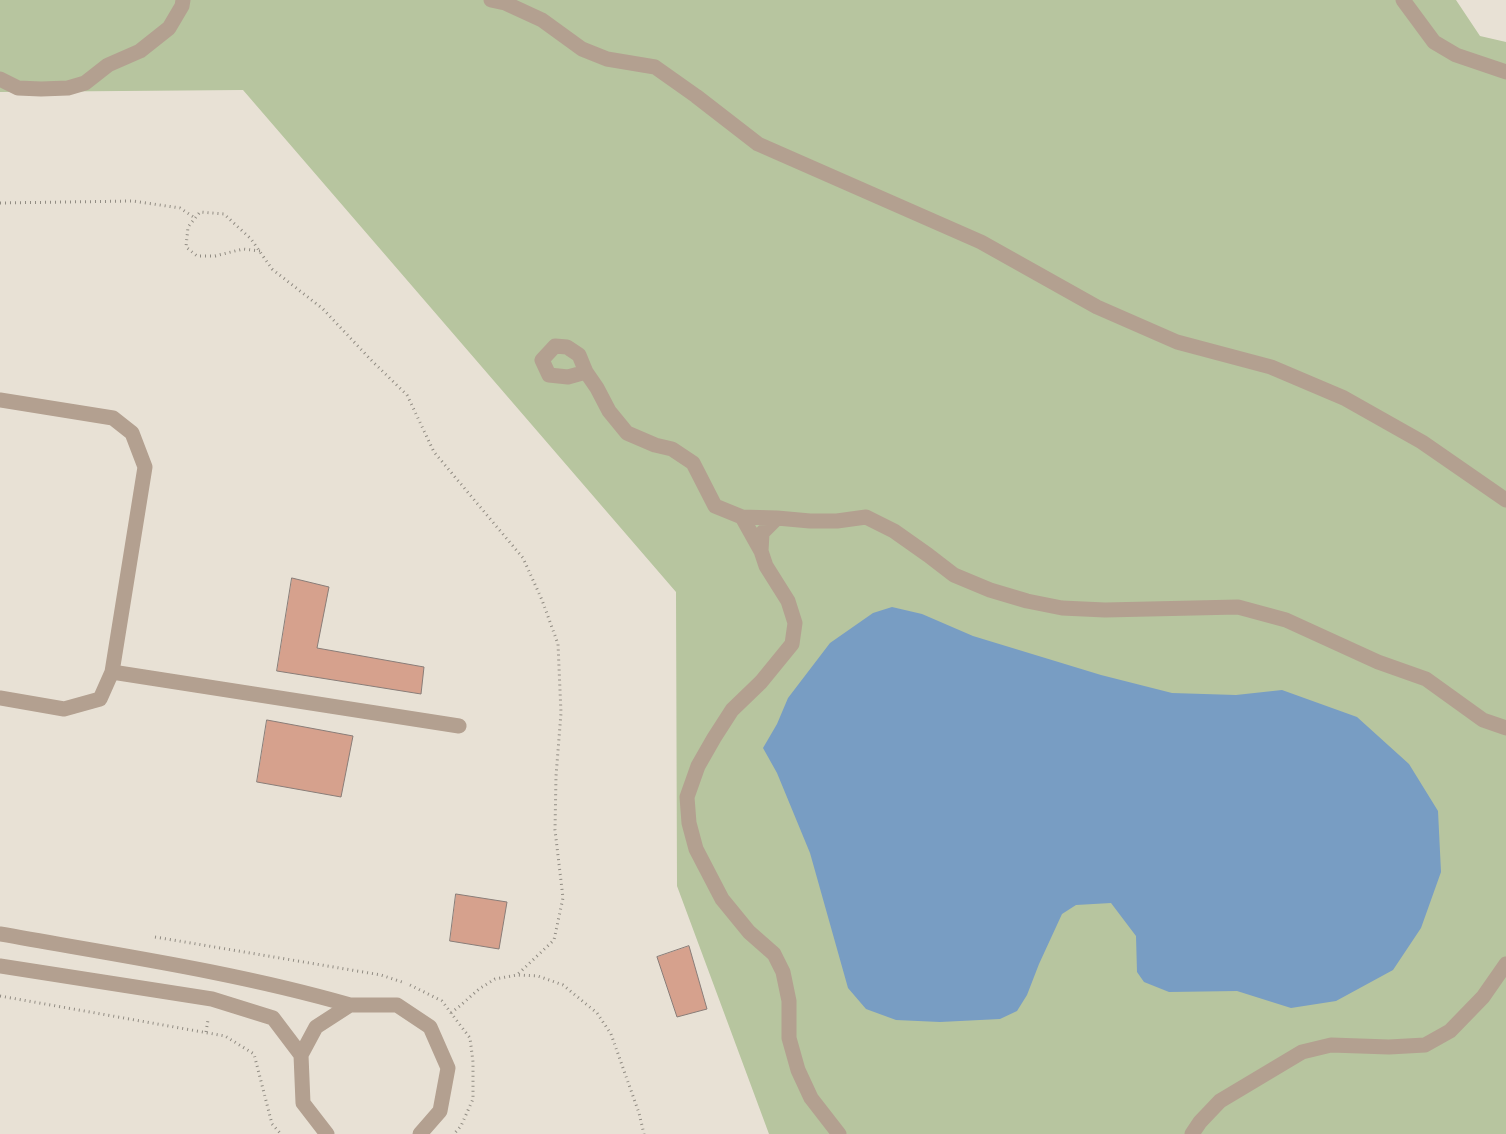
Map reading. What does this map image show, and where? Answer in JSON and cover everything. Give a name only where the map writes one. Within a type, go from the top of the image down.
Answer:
[{"type":"street","points":[[0,79],[18,88],[68,88],[85,82],[108,65],[140,51],[169,28],[182,6],[183,0]]},
{"type":"street","points":[[491,0],[505,3],[542,20],[582,49],[607,59],[655,67],[758,144],[981,242],[1097,307],[1177,342],[1271,367],[1344,398],[1422,442],[1506,500]]},
{"type":"street","points":[[1403,0],[1434,42],[1456,55],[1506,72]]},
{"type":"street","points":[[586,372],[609,410],[627,432],[655,446],[672,450],[693,463],[715,506],[742,517],[810,521],[837,521],[866,517],[894,531],[928,554],[954,575],[990,590],[1053,606],[1105,610],[1238,607],[1286,620],[1378,662],[1426,679],[1483,720],[1506,728]]},
{"type":"street","points":[[0,400],[114,418],[132,433],[145,467],[112,672],[100,699],[64,709],[0,698]]},
{"type":"street","points":[[742,517],[761,551],[766,566],[788,600],[795,623],[792,644],[760,682],[732,710],[714,738],[698,766],[686,797],[689,824],[696,850],[722,899],[750,932],[774,954],[783,972],[789,1001],[789,1038],[798,1070],[811,1098],[839,1134]]},
{"type":"street","points":[[761,551],[762,533],[778,518]]},
{"type":"street","points":[[112,672],[459,726]]},
{"type":"street","points":[[0,934],[216,973],[296,990],[350,1005],[397,1005],[430,1027],[448,1068],[440,1111],[420,1134]]},
{"type":"street","points":[[1192,1134],[1200,1122],[1220,1101],[1302,1052],[1331,1045],[1389,1047],[1425,1045],[1450,1032],[1482,996],[1506,964]]},
{"type":"street","points":[[0,966],[212,999],[273,1018],[301,1055]]},
{"type":"street","points":[[327,1134],[303,1103],[301,1055],[316,1027],[350,1005]]},
{"type":"path","points":[[0,202],[133,202],[180,208],[195,218]]},
{"type":"path","points":[[260,251],[243,249],[215,256],[198,256],[186,247],[188,227],[200,212],[224,214],[251,239],[260,251],[272,268],[323,309],[407,396],[434,452],[523,558],[542,600],[558,644],[561,713],[556,776],[555,830],[563,898],[554,940],[516,975]]},
{"type":"path","points":[[430,1027],[461,1006],[479,989],[495,979],[516,975],[538,976],[563,985],[597,1013],[612,1034],[639,1113],[644,1134]]},
{"type":"path","points":[[0,996],[226,1036],[254,1054],[272,1124],[281,1134]]},
{"type":"green space","points":[[0,0],[1456,0],[1480,36],[1506,42],[1506,1134],[769,1134],[677,886],[676,592],[243,90],[0,92]]},
{"type":"water","points":[[892,607],[922,614],[973,636],[1101,675],[1172,693],[1236,695],[1282,690],[1357,717],[1409,764],[1438,811],[1441,872],[1421,928],[1393,970],[1336,1001],[1291,1008],[1237,991],[1169,992],[1144,982],[1137,972],[1136,936],[1111,903],[1076,905],[1062,914],[1027,995],[1017,1011],[1000,1019],[940,1022],[896,1020],[866,1009],[848,988],[810,853],[777,773],[763,748],[777,724],[788,698],[830,643],[873,613]]},
{"type":"building","points":[[292,578],[329,587],[317,648],[424,667],[421,694],[277,671]]},
{"type":"building","points":[[267,720],[353,736],[341,797],[257,782]]},
{"type":"building","points":[[456,894],[507,902],[499,949],[450,941]]},
{"type":"building","points":[[689,946],[707,1009],[677,1017],[657,957]]}]
